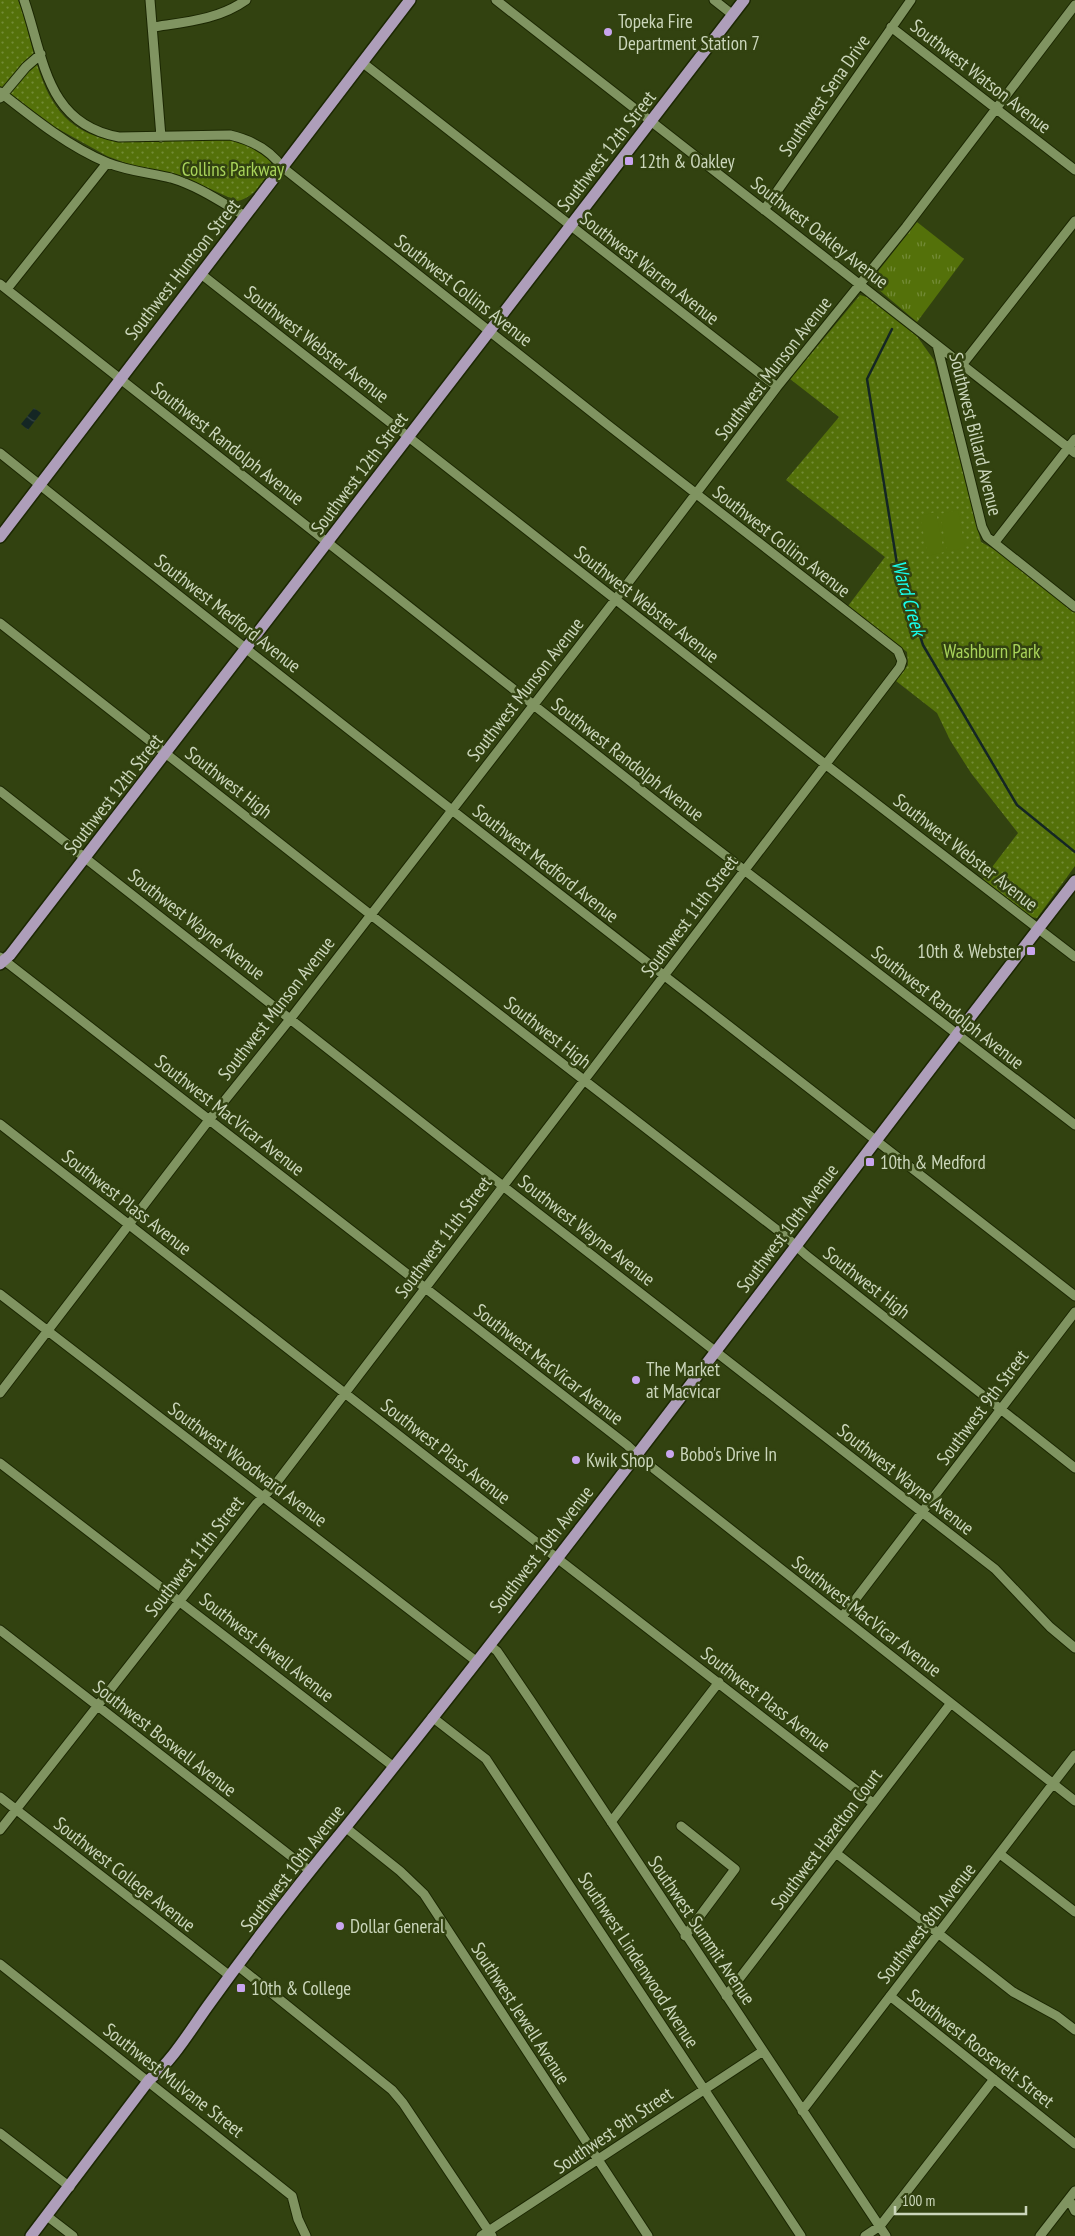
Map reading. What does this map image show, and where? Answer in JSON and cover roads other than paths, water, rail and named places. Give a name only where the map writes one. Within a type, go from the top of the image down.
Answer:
[{"type":"main road","name":"Southwest Huntoon Street","points":[[0,537],[410,0]]},
{"type":"main road","name":"Southwest 12th Street","points":[[1,961],[86,858],[744,0]]},
{"type":"main road","name":"Southwest 10th Avenue","points":[[31,2236],[70,2187],[149,2080],[158,2072],[192,2030],[230,1976],[310,1871],[558,1557],[1075,881]]},
{"type":"street","name":"Southwest Collins Avenue","points":[[24,0],[54,94],[70,115],[83,124],[106,135],[119,137],[161,137],[216,134],[241,137],[268,152],[282,167],[898,651],[902,658]]},
{"type":"street","points":[[150,0],[161,137]]},
{"type":"street","points":[[152,27],[222,14],[246,0]]},
{"type":"street","name":"Southwest Oakley Avenue","points":[[496,0],[1072,451]]},
{"type":"street","points":[[714,0],[733,15]]},
{"type":"street","name":"Southwest Sena Drive","points":[[764,210],[911,0]]},
{"type":"street","name":"Southwest Munson Avenue","points":[[0,1393],[209,1120],[291,1018],[615,600],[776,387],[860,284],[1075,5]]},
{"type":"street","name":"Southwest Watson Avenue","points":[[891,27],[1075,170]]},
{"type":"street","points":[[40,54],[1,95],[72,144],[107,162],[181,182],[215,198],[245,216]]},
{"type":"street","name":"Southwest Warren Avenue","points":[[363,62],[776,387]]},
{"type":"street","points":[[3,287],[107,162]]},
{"type":"street","points":[[962,365],[1075,221]]},
{"type":"street","name":"Southwest Webster Avenue","points":[[201,274],[615,600],[1075,957]]},
{"type":"street","name":"Southwest Randolph Avenue","points":[[3,287],[744,870],[1075,1125]]},
{"type":"street","name":"Southwest Billard Avenue","points":[[937,345],[982,528],[987,537],[1075,606]]},
{"type":"street","points":[[995,542],[1072,451],[1075,439]]},
{"type":"street","name":"Southwest Medford Avenue","points":[[0,453],[451,810],[1075,1296]]},
{"type":"street","name":"Southwest High","points":[[0,623],[1075,1468]]},
{"type":"street","name":"Southwest 11th Street","points":[[0,1830],[179,1601],[263,1496],[274,1486],[900,667],[902,658]]},
{"type":"street","name":"Southwest Wayne Avenue","points":[[0,790],[502,1186],[716,1350],[995,1569],[1050,1627],[1075,1648]]},
{"type":"street","name":"Southwest MacVicar Avenue","points":[[1,961],[425,1288],[1075,1801]]},
{"type":"street","name":"Southwest Plass Avenue","points":[[0,1124],[874,1803]]},
{"type":"street","name":"Southwest Woodward Avenue","points":[[0,1294],[476,1661]]},
{"type":"street","name":"Southwest 9th Street","points":[[842,1617],[1075,1312]]},
{"type":"street","name":"Southwest Jewell Avenue","points":[[0,1462],[394,1767]]},
{"type":"street","name":"Southwest Boswell Avenue","points":[[0,1630],[310,1871]]},
{"type":"street","name":"Southwest Summit Avenue","points":[[489,1645],[497,1651],[526,1694],[886,2236]]},
{"type":"street","points":[[611,1822],[719,1682]]},
{"type":"street","name":"Southwest Hazelton Court","points":[[726,1996],[952,1703]]},
{"type":"street","name":"Southwest Lindenwood Avenue","points":[[432,1717],[486,1759],[801,2236]]},
{"type":"street","name":"Southwest 8th Avenue","points":[[802,2111],[1075,1755]]},
{"type":"street","name":"Southwest College Avenue","points":[[0,1797],[230,1976]]},
{"type":"street","points":[[681,1826],[735,1870],[685,1936]]},
{"type":"street","name":"Southwest Jewell Avenue","points":[[345,1827],[400,1871],[424,1894],[648,2236]]},
{"type":"street","points":[[836,1853],[1013,1992],[1052,2013],[1075,2030]]},
{"type":"street","points":[[1000,1854],[1075,1912]]},
{"type":"street","name":"Southwest Mulvane Street","points":[[0,1964],[149,2080],[292,2196],[298,2219],[306,2236]]},
{"type":"street","points":[[238,1966],[392,2090],[404,2103],[487,2234]]},
{"type":"street","name":"Southwest Roosevelt Street","points":[[890,1996],[1075,2144]]},
{"type":"street","name":"Southwest 9th Street","points":[[487,2234],[704,2088],[764,2051]]},
{"type":"street","points":[[865,2236],[880,2226],[994,2079]]},
{"type":"street","points":[[0,2133],[70,2187]]},
{"type":"street","points":[[1040,2236],[1075,2190]]},
{"type":"street","points":[[1068,2199],[1075,2211]]},
{"type":"street","points":[[47,2216],[73,2236]]},
{"type":"water","points":[[34,408],[41,413],[28,430],[21,424]]},
{"type":"waterway","name":"Ward Creek","points":[[892,329],[867,379],[897,564],[923,645],[1017,805],[1075,852]]},
{"type":"place","name":"Topeka Fire Department Station 7","points":[[608,32]]},
{"type":"place","name":"12th & Oakley","points":[[629,161]]},
{"type":"place","name":"10th & Webster","points":[[1031,951]]},
{"type":"place","name":"10th & Medford","points":[[870,1162]]},
{"type":"place","name":"The Market at Macvicar","points":[[636,1380]]},
{"type":"place","name":"Bobo's Drive In","points":[[670,1454]]},
{"type":"place","name":"Kwik Shop","points":[[576,1460]]},
{"type":"place","name":"Dollar General","points":[[340,1926]]},
{"type":"place","name":"10th & College","points":[[241,1988]]},
{"type":"park label","name":"Collins Parkway","points":[[233,169]]},
{"type":"park label","name":"Washburn Park","points":[[992,651]]}]
